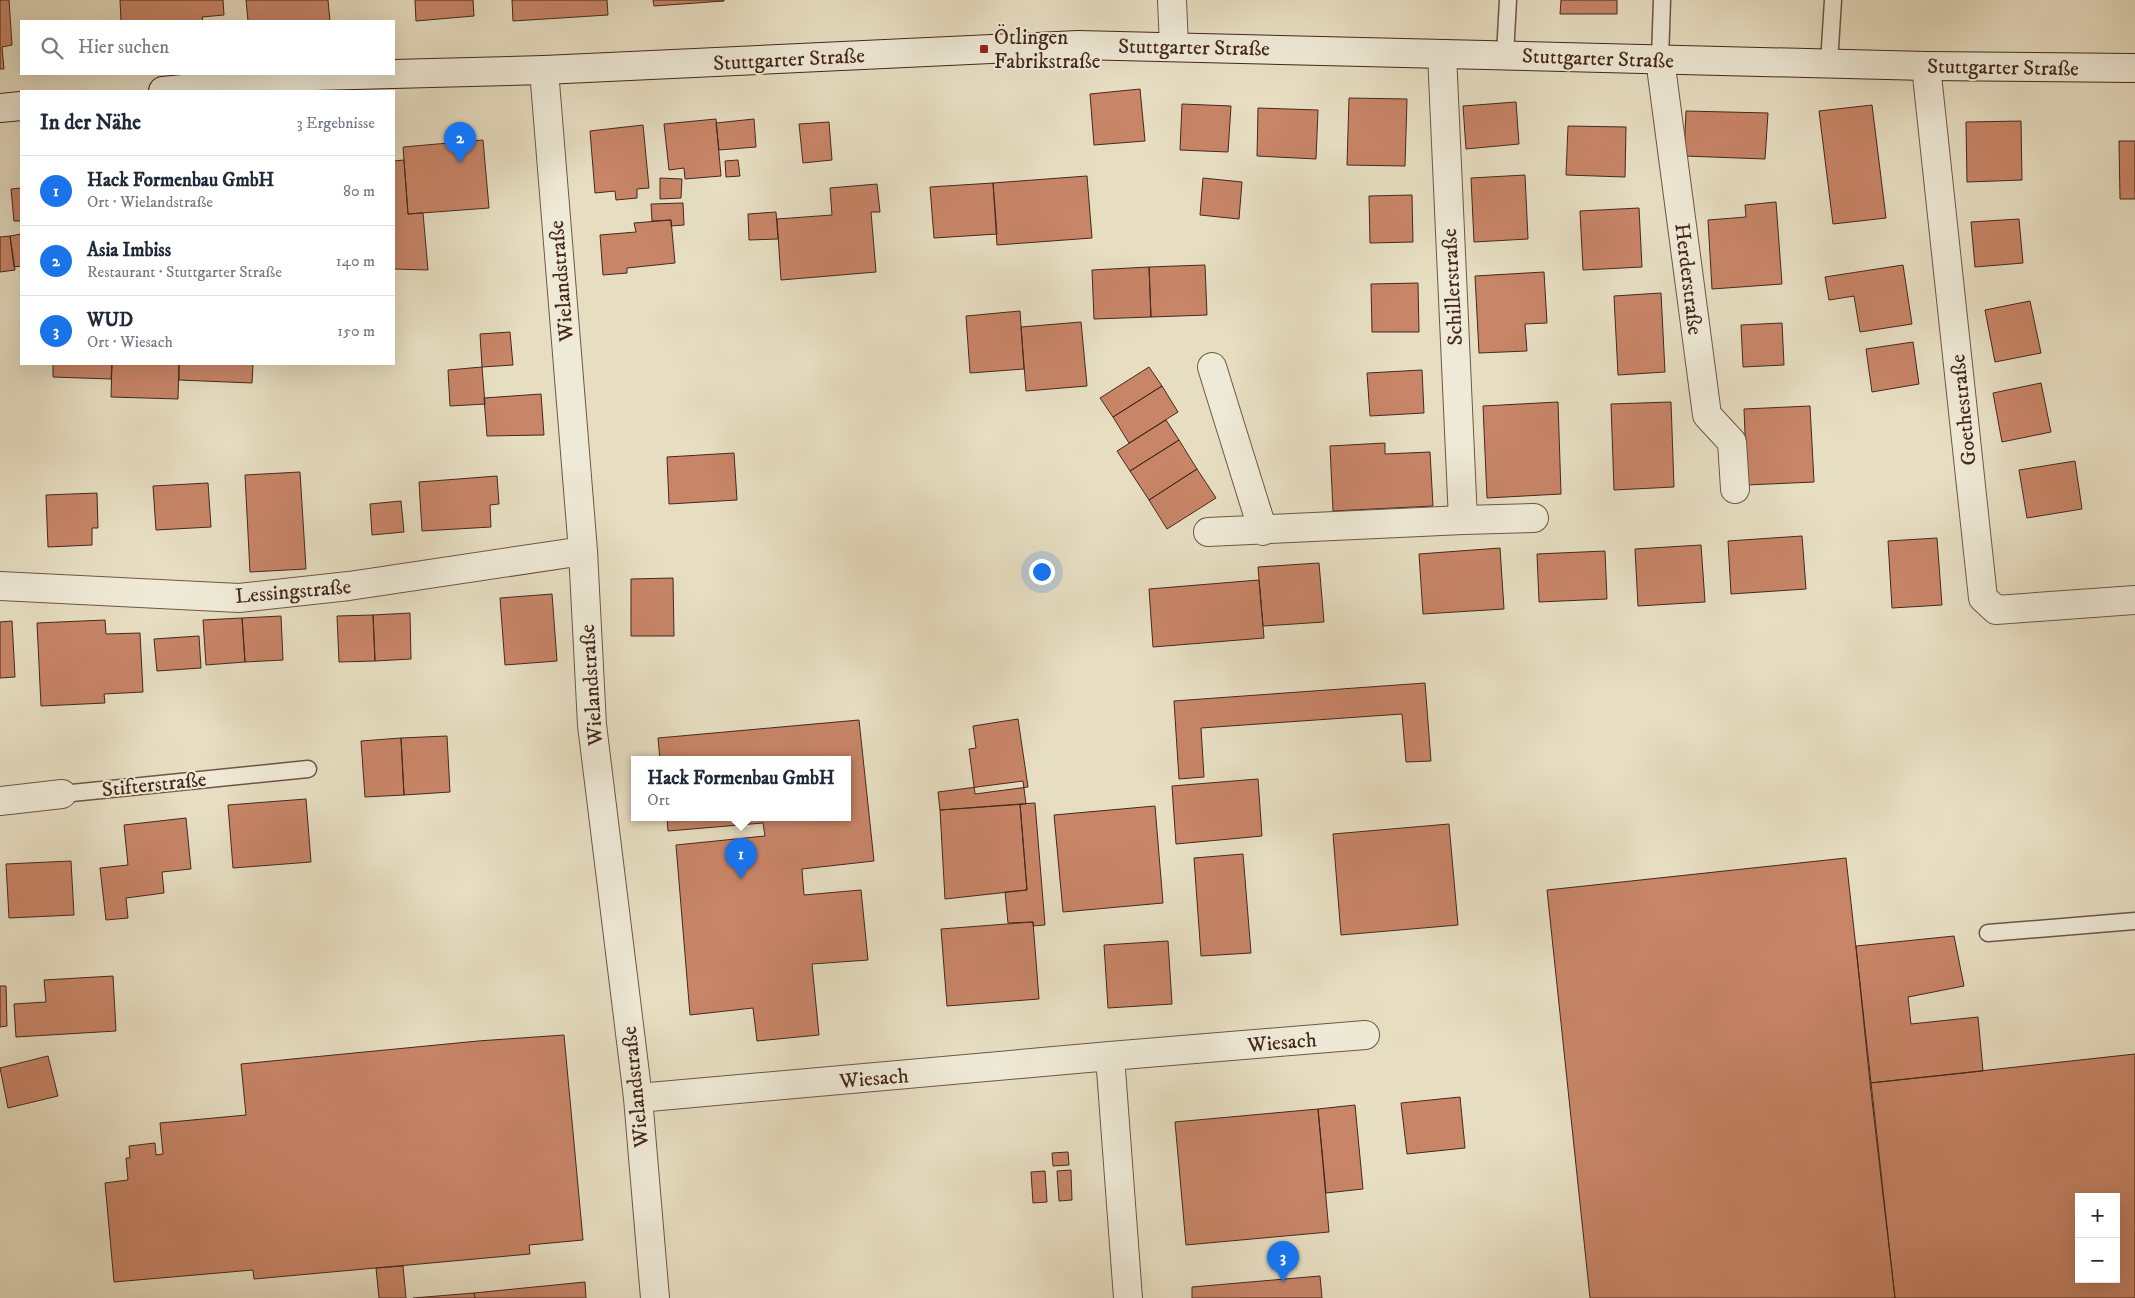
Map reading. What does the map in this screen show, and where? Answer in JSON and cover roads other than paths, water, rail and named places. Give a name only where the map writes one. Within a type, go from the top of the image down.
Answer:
[{"type":"street","points":[[1172,0],[1174,46]]},
{"type":"street","name":"Stuttgarter Straße","points":[[395,74],[544,70],[1078,45],[1926,66],[2135,68]]},
{"type":"street","name":"Schillerstraße","points":[[1442,54],[1462,520]]},
{"type":"street","name":"Herderstraße","points":[[1660,60],[1707,415],[1732,442],[1735,489]]},
{"type":"street","name":"Goethestraße","points":[[1926,66],[1983,598],[1996,610],[2135,600]]},
{"type":"street","name":"Wielandstraße","points":[[544,70],[583,551],[592,724],[638,1098],[655,1298]]},
{"type":"street","name":"Stuttgarter Straße","points":[[174,90],[315,76],[353,75]]},
{"type":"street","points":[[0,108],[20,106]]},
{"type":"street","points":[[1212,367],[1263,531]]},
{"type":"street","points":[[1208,532],[1534,518]]},
{"type":"street","name":"Lessingstraße","points":[[0,586],[239,598],[349,586],[583,551]]},
{"type":"street","name":"Stifterstraße","points":[[0,802],[62,794]]},
{"type":"street","name":"Wiesach","points":[[638,1098],[1365,1035]]},
{"type":"street","points":[[1110,1056],[1128,1298]]},
{"type":"lane","points":[[1505,55],[1508,0]]},
{"type":"lane","points":[[1660,60],[1662,0]]},
{"type":"lane","points":[[1829,63],[1832,0]]},
{"type":"lane","name":"Stifterstraße","points":[[62,794],[308,769]]},
{"type":"lane","points":[[1988,932],[2135,921]]},
{"type":"place","name":"Ötlingen Fabrikstraße","points":[[984,49]]},
{"type":"place","name":"Asia Imbiss","points":[[460,163]]},
{"type":"place","name":"Hack Formenbau GmbH","points":[[741,879]]},
{"type":"place","name":"WUD","points":[[1283,1282]]}]
